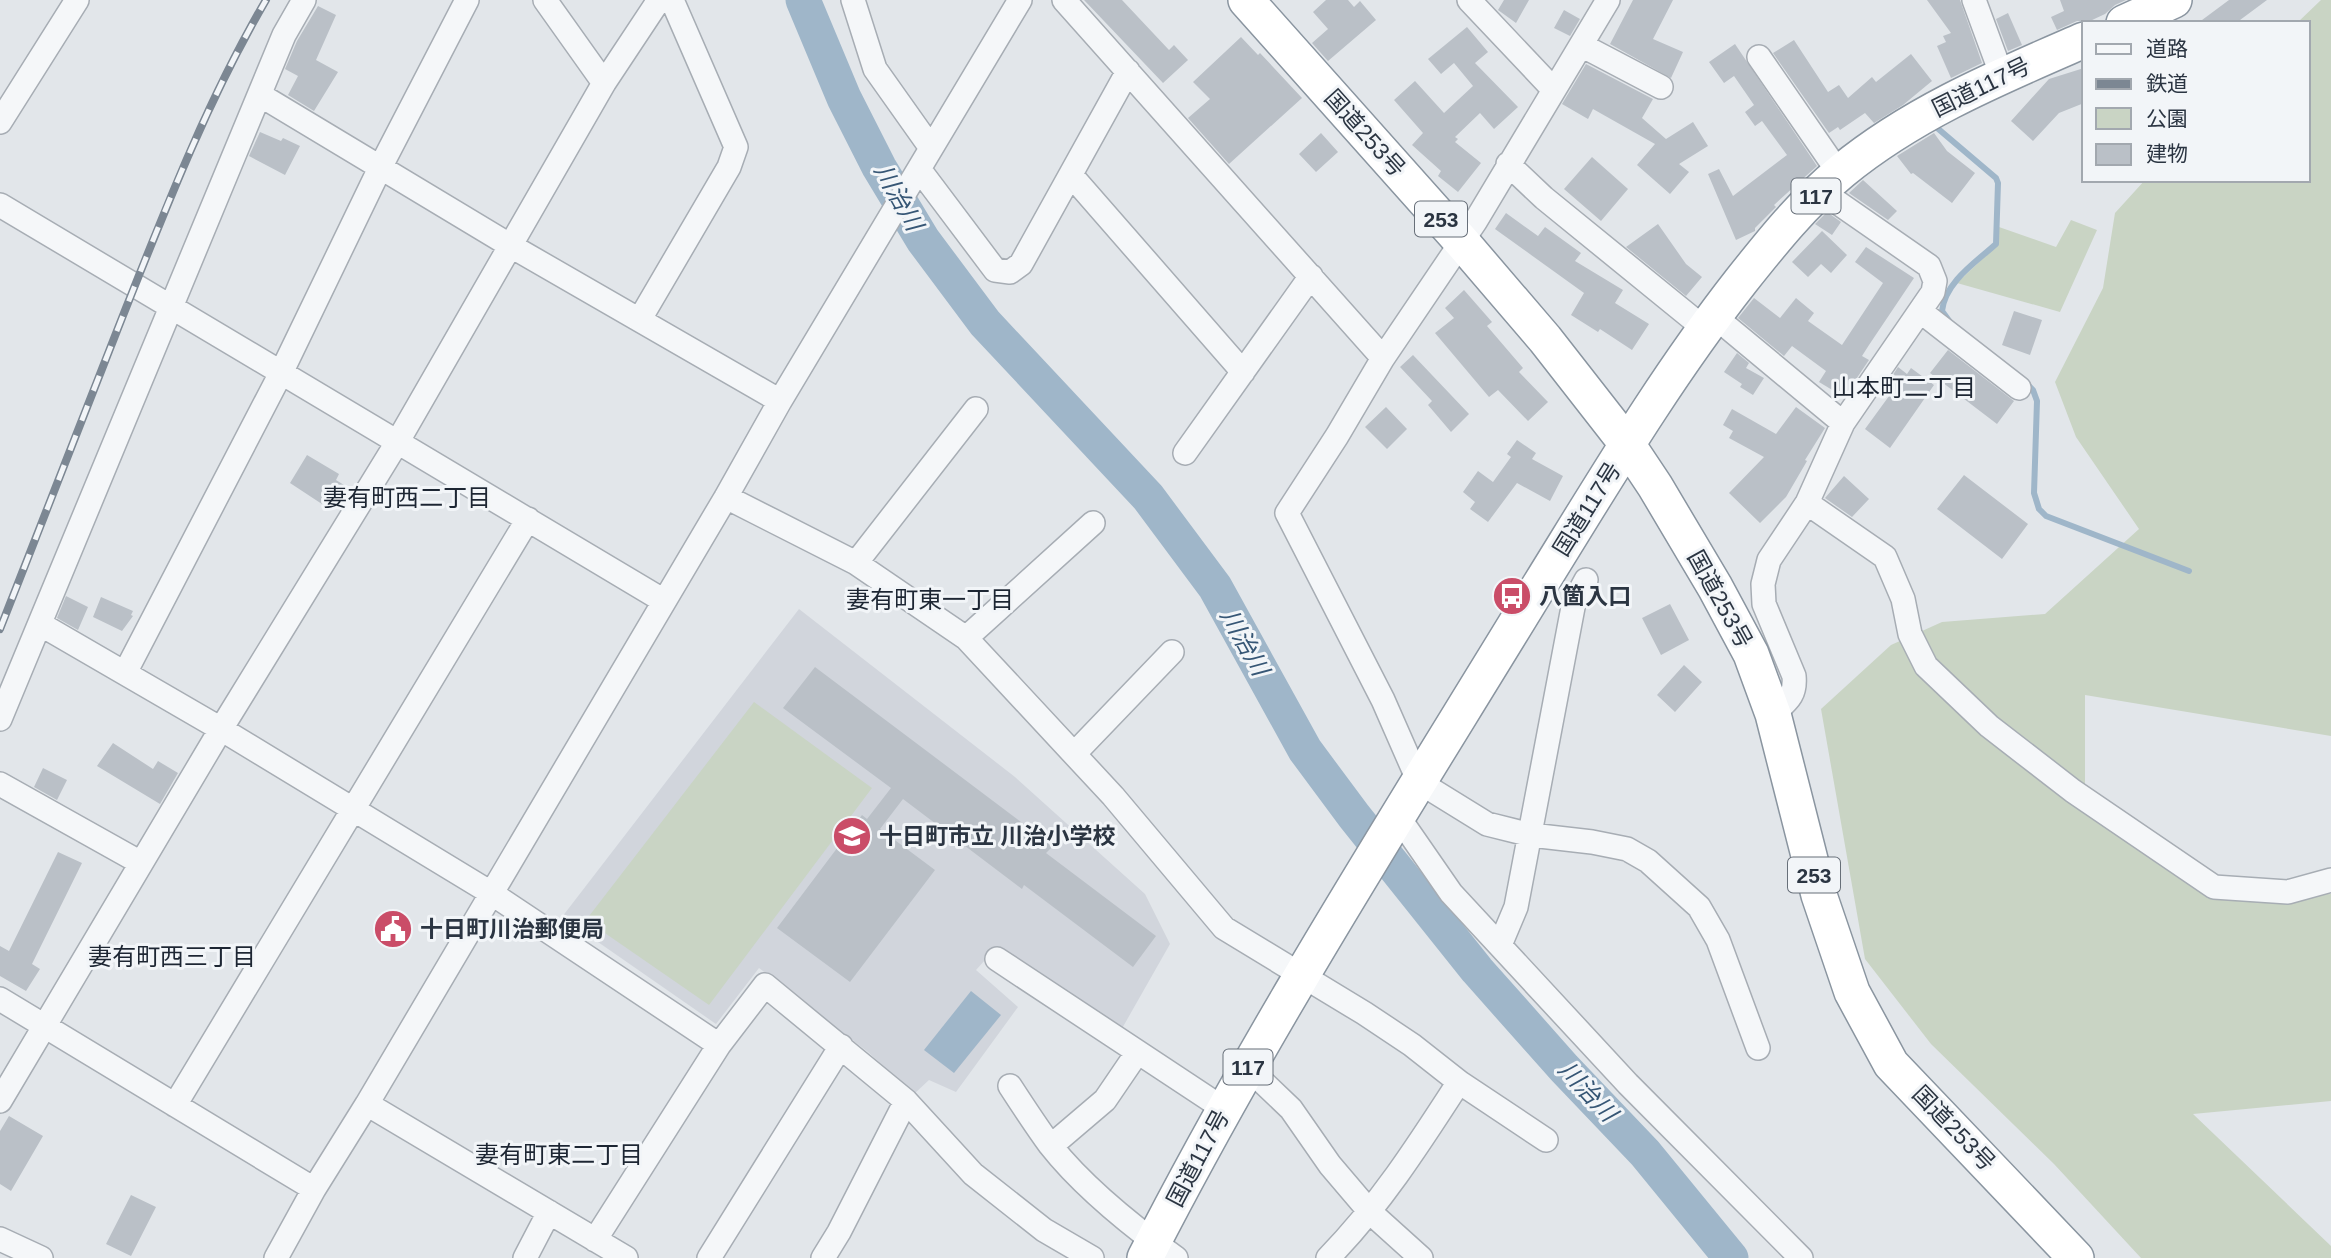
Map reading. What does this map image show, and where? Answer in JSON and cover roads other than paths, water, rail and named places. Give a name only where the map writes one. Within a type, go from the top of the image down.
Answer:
[{"type":"highway","name":"国道253号","points":[[1246,0],[1461,241],[1545,339],[1627,444],[1674,517],[1751,654],[1773,714],[1819,895],[1852,992],[1891,1064],[2076,1258]]},
{"type":"highway","points":[[2128,21],[2174,0]]},
{"type":"highway","name":"国道117号","points":[[1158,1252],[1224,1109],[1300,976],[1627,444],[1709,322],[1784,227],[1830,182],[1887,136],[1943,104],[2082,41]]},
{"type":"street","points":[[0,122],[78,0]]},
{"type":"street","points":[[0,719],[284,35],[304,0]]},
{"type":"street","points":[[125,673],[282,371],[381,166],[467,0]]},
{"type":"street","points":[[545,0],[604,83]]},
{"type":"street","points":[[0,1101],[221,729],[398,441],[604,83],[659,0]]},
{"type":"street","points":[[640,319],[729,167],[736,147],[672,0]]},
{"type":"street","points":[[853,0],[875,69],[931,148]]},
{"type":"street","points":[[276,1258],[314,1189],[726,497],[780,401],[1020,0]]},
{"type":"street","points":[[1064,0],[1383,358]]},
{"type":"street","points":[[1469,0],[1554,90]]},
{"type":"street","points":[[1608,0],[1461,241],[1383,358],[1287,513],[1383,700],[1419,782],[1487,824],[1531,835],[1627,849],[1648,862],[1699,907],[1718,940],[1758,1048]]},
{"type":"street","points":[[1974,0],[2002,76]]},
{"type":"street","points":[[1581,44],[1661,87]]},
{"type":"street","points":[[1759,57],[1830,182],[1929,266],[1935,281],[1933,292],[1843,423],[1807,503],[1769,560],[1763,584],[1764,604],[1794,676],[1795,688],[1773,714]]},
{"type":"street","points":[[917,172],[995,270],[1010,272],[1021,264],[1128,71]]},
{"type":"street","points":[[260,95],[511,246],[780,401]]},
{"type":"street","points":[[1508,164],[1544,198],[1843,423]]},
{"type":"street","points":[[1071,175],[1243,372]]},
{"type":"street","points":[[0,205],[664,601]]},
{"type":"street","points":[[1185,453],[1311,276]]},
{"type":"street","points":[[1920,311],[2019,387]]},
{"type":"street","points":[[856,563],[976,409]]},
{"type":"street","points":[[726,497],[856,563],[966,638],[1112,796],[1224,928],[1364,1013],[1412,1045],[1459,1082],[1546,1140]]},
{"type":"street","points":[[1807,503],[1885,556],[1903,599],[1910,634],[1926,666],[1989,726],[2073,791],[2214,887],[2288,892],[2331,880]]},
{"type":"street","points":[[176,1105],[528,519]]},
{"type":"street","points":[[966,638],[1093,523]]},
{"type":"street","points":[[1500,945],[1516,907],[1573,602],[1586,580]]},
{"type":"street","points":[[40,624],[221,729],[491,893],[719,1045]]},
{"type":"street","points":[[1073,754],[1172,652]]},
{"type":"street","points":[[0,784],[141,863]]},
{"type":"street","points":[[1397,815],[1451,893],[1628,1084],[1801,1258]]},
{"type":"street","points":[[997,959],[1224,1109]]},
{"type":"street","points":[[595,1240],[719,1045],[765,985],[906,1101],[973,1174],[1044,1230],[1093,1258]]},
{"type":"street","points":[[0,999],[314,1189]]},
{"type":"street","points":[[709,1258],[841,1046]]},
{"type":"street","points":[[1051,1146],[1105,1100],[1138,1053]]},
{"type":"street","points":[[1248,1068],[1291,1109],[1330,1165],[1370,1212],[1421,1258]]},
{"type":"street","points":[[1328,1258],[1370,1212],[1422,1140],[1459,1082]]},
{"type":"street","points":[[1010,1086],[1051,1146],[1158,1252]]},
{"type":"street","points":[[823,1258],[906,1101]]},
{"type":"street","points":[[367,1104],[626,1258]]},
{"type":"street","points":[[524,1258],[549,1212]]},
{"type":"street","points":[[0,1238],[41,1258]]},
{"type":"water","points":[[971,991],[1001,1015],[954,1073],[924,1050]]},
{"type":"waterway","name":"川治川","points":[[803,0],[844,98],[879,167],[923,240],[985,323],[1148,497],[1215,587],[1305,750],[1354,816],[1477,970],[1564,1068],[1645,1153],[1731,1258]]},
{"type":"waterway","points":[[1936,127],[1996,178],[1998,183],[1996,244],[1963,273],[1949,291],[1942,311],[1950,322]]},
{"type":"waterway","points":[[2024,381],[2033,390],[2037,401],[2034,493],[2039,509],[2046,516],[2189,571]]},
{"type":"railway","points":[[0,629],[171,197],[225,77],[266,0]]},
{"type":"place","name":"八箇入口","points":[[1512,596]]},
{"type":"place","name":"十日町市立 川治小学校","points":[[852,836]]},
{"type":"place","name":"十日町川治郵便局","points":[[393,929]]},
{"type":"district","name":"山本町二丁目","points":[[1904,387]]},
{"type":"district","name":"妻有町西二丁目","points":[[407,497]]},
{"type":"district","name":"妻有町東一丁目","points":[[930,599]]},
{"type":"district","name":"妻有町西三丁目","points":[[172,956]]},
{"type":"district","name":"妻有町東二丁目","points":[[559,1154]]}]
